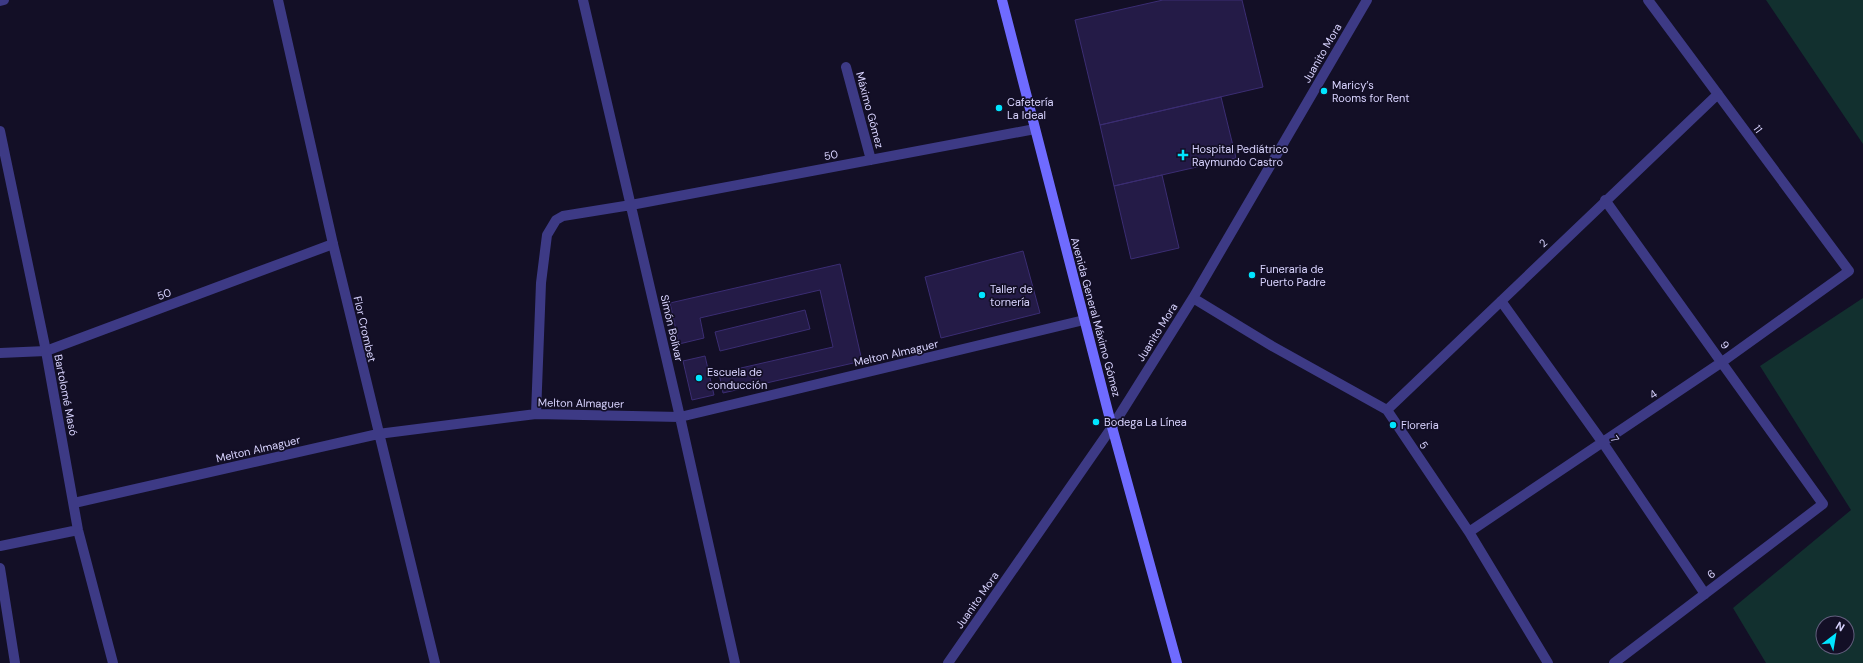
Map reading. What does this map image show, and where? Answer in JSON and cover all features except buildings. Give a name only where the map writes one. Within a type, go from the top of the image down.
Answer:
[{"type":"main road","name":"Avenida General Máximo Gómez","points":[[1002,0],[1084,320],[1177,663]]},
{"type":"street","points":[[0,1],[4,0]]},
{"type":"street","name":"Flor Crombet","points":[[278,0],[333,244],[378,434],[435,663]]},
{"type":"street","name":"Simón Bolívar","points":[[583,0],[680,417],[735,663]]},
{"type":"street","name":"Juanito Mora","points":[[948,663],[1112,426],[1193,298],[1367,0]]},
{"type":"street","name":"11","points":[[1648,0],[1849,271]]},
{"type":"street","name":"Máximo Gómez","points":[[846,67],[871,160]]},
{"type":"street","name":"2","points":[[1387,410],[1605,200],[1718,94]]},
{"type":"street","name":"50","points":[[536,414],[541,283],[547,235],[556,220],[563,216],[631,205],[1035,128]]},
{"type":"street","name":"Bartolomé Masó","points":[[0,131],[46,350],[78,530],[113,663]]},
{"type":"street","name":"9","points":[[1605,200],[1823,504]]},
{"type":"street","name":"50","points":[[0,353],[46,350],[333,244]]},
{"type":"street","name":"4","points":[[1469,532],[1722,362],[1849,271]]},
{"type":"street","name":"5","points":[[1193,298],[1272,346],[1387,410],[1469,532],[1548,663]]},
{"type":"street","name":"7","points":[[1501,301],[1603,442],[1705,594]]},
{"type":"street","name":"Melton Almaguer","points":[[74,503],[378,434],[536,414],[680,417],[1084,320]]},
{"type":"street","name":"6","points":[[1614,663],[1823,504]]},
{"type":"street","points":[[0,546],[78,530]]},
{"type":"street","points":[[0,568],[15,663]]},
{"type":"green space","points":[[1766,0],[1863,0],[1863,144]]},
{"type":"green space","points":[[1863,298],[1863,663],[1766,663],[1733,608],[1851,510],[1760,366]]},
{"type":"place","name":"Maricy’s Rooms for Rent","points":[[1324,91]]},
{"type":"place","name":"Cafetería La Ideal","points":[[999,108]]},
{"type":"place","name":"Hospital Pediátrico Raymundo Castro","points":[[1183,155]]},
{"type":"place","name":"Funeraria de Puerto Padre","points":[[1252,275]]},
{"type":"place","name":"Taller de tornería","points":[[982,295]]},
{"type":"place","name":"Escuela de conducción","points":[[699,378]]},
{"type":"place","name":"Bodega La Línea","points":[[1096,422]]},
{"type":"place","name":"Floreria","points":[[1393,425]]}]
